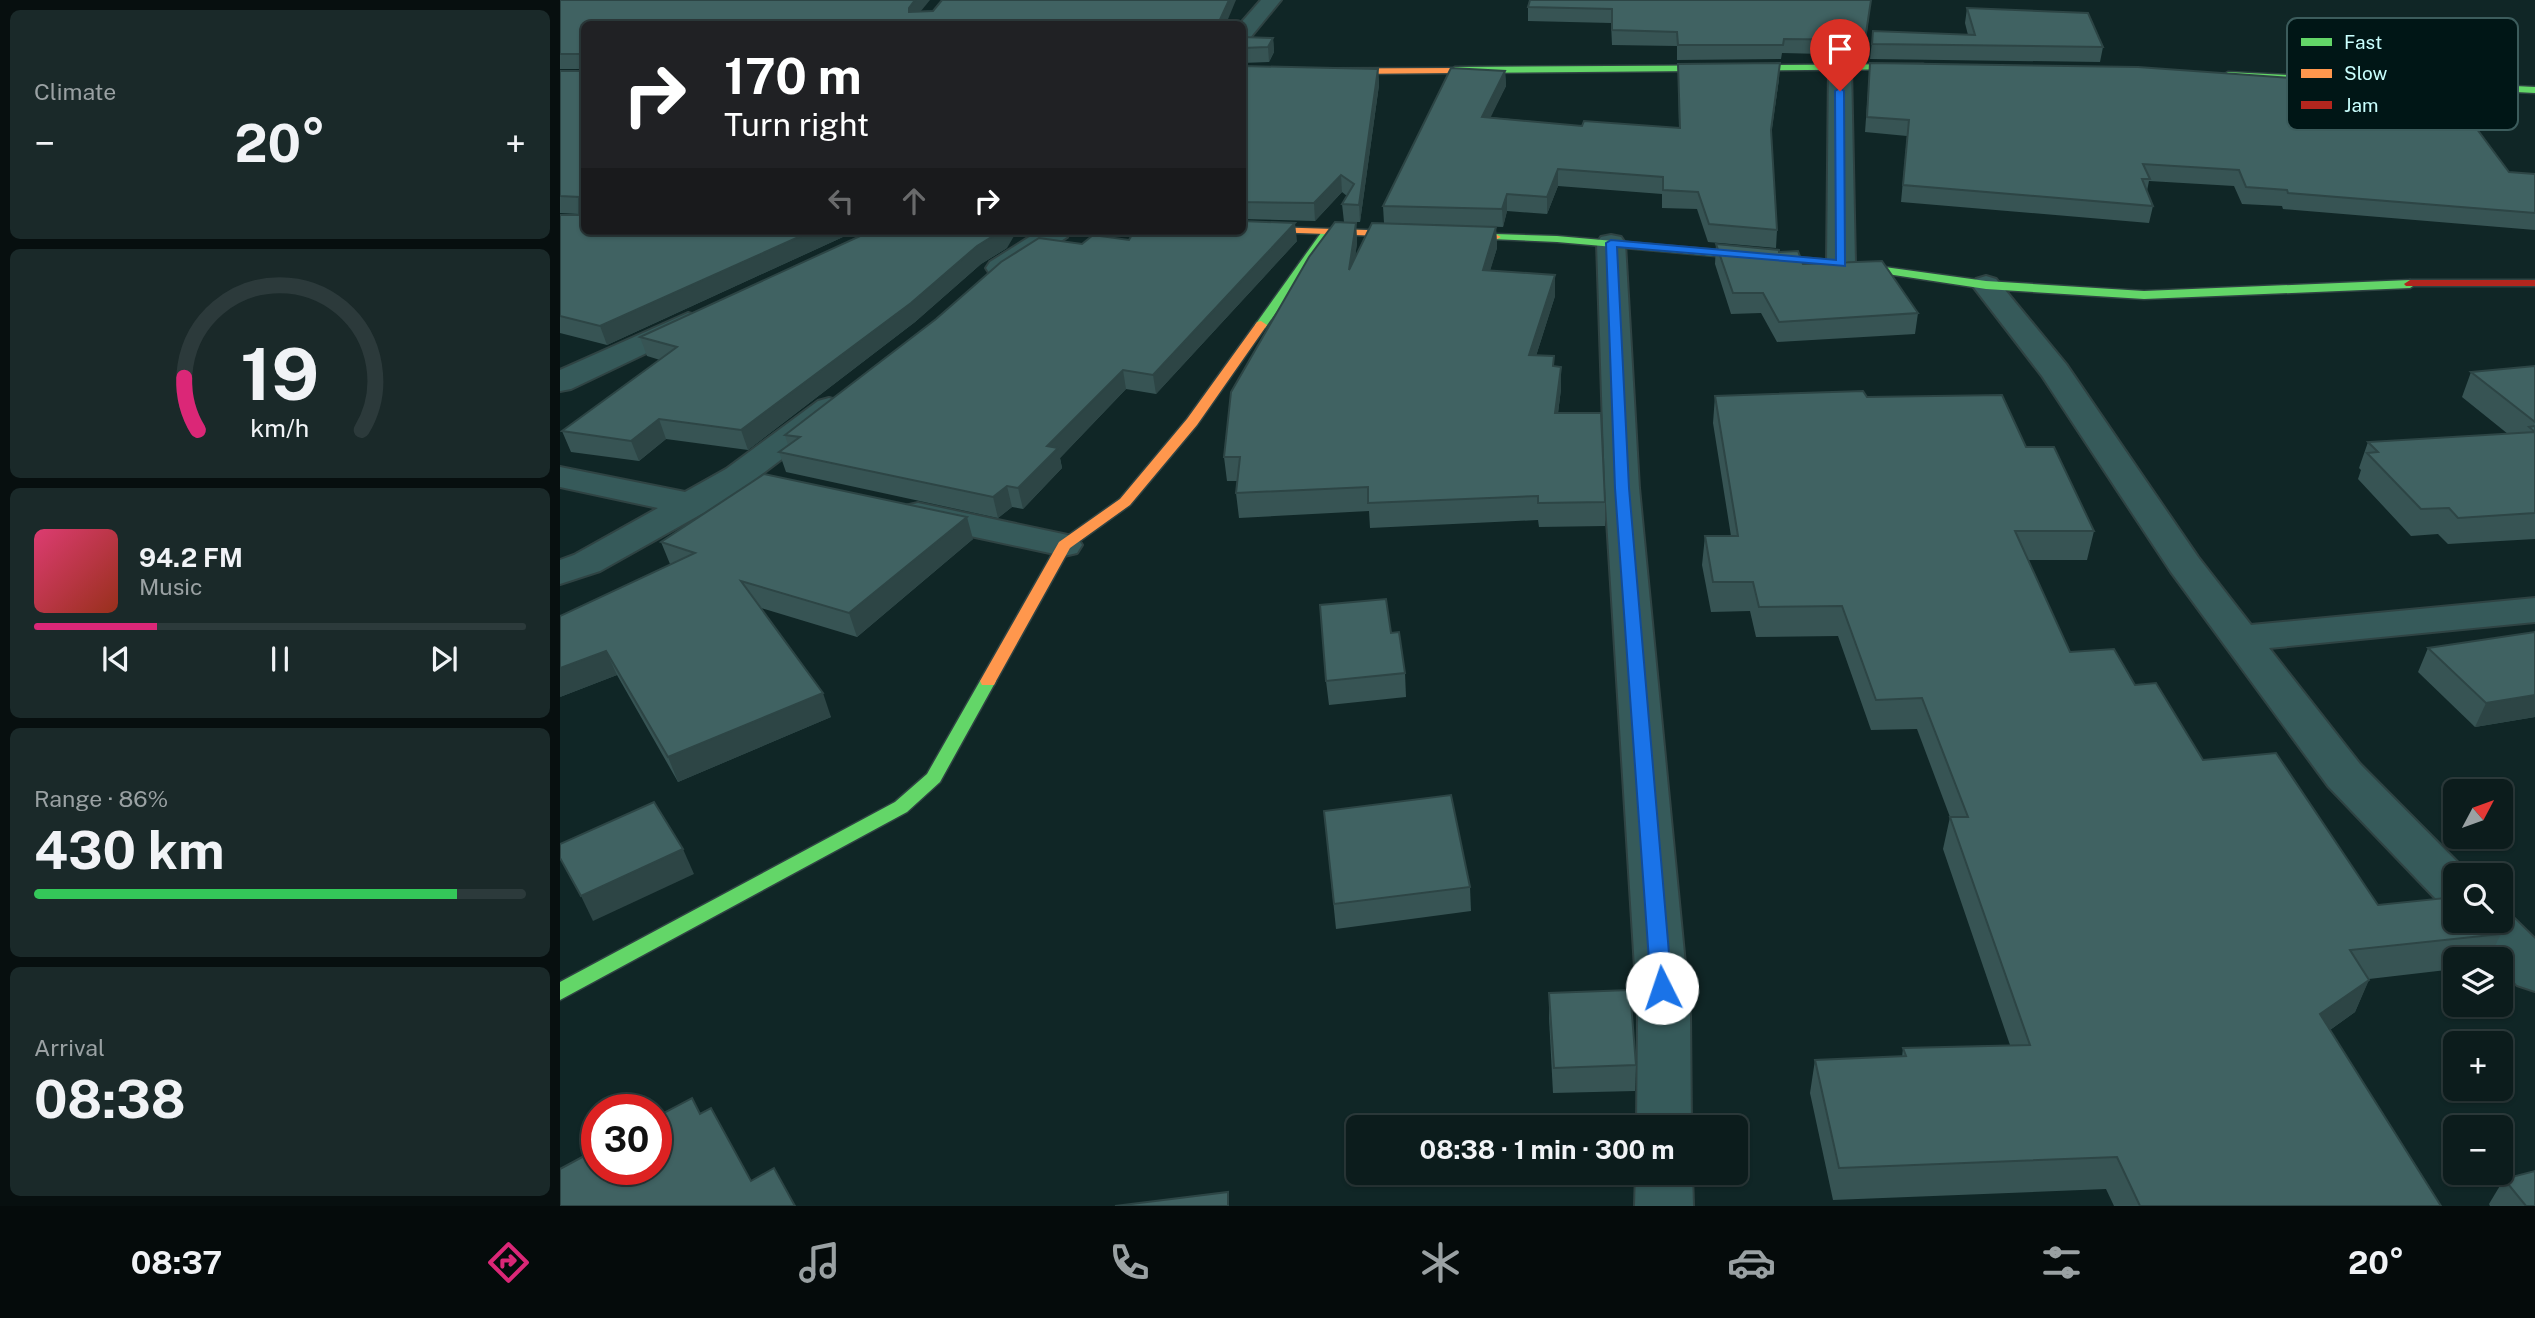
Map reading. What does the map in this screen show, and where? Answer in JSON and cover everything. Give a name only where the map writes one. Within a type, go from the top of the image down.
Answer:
[{"type":"street","points":[[1246,31],[1270,0]]},
{"type":"street","points":[[1840,66],[1841,264]]},
{"type":"street","points":[[1246,72],[1840,66],[1938,68]]},
{"type":"street","points":[[2207,74],[2287,78]]},
{"type":"street","points":[[1246,229],[1611,243],[1841,264],[1986,285],[2144,295],[2396,284],[2535,284]]},
{"type":"street","points":[[560,992],[901,807],[934,778],[1064,545],[1125,502],[1183,432],[1327,232]]},
{"type":"street","points":[[974,289],[993,272],[1051,235]]},
{"type":"street","points":[[1611,243],[1622,488],[1664,1016],[1664,1115]]},
{"type":"street","points":[[1986,285],[2055,371],[2185,564],[2344,775],[2443,877]]},
{"type":"street","points":[[560,382],[713,311]]},
{"type":"street","points":[[560,573],[587,562],[738,476],[852,390]]},
{"type":"street","points":[[738,476],[779,485]]},
{"type":"street","points":[[560,477],[692,504]]},
{"type":"street","points":[[887,508],[1064,545]]},
{"type":"street","points":[[2242,638],[2535,610]]},
{"type":"street","points":[[2498,933],[2535,971]]},
{"type":"street","points":[[1664,1185],[1664,1206]]},
{"type":"building","points":[[560,0],[915,0],[909,12],[933,11],[942,0],[1229,0],[1219,21],[581,21],[581,235],[803,235],[600,326],[560,316],[560,215],[579,215],[579,197],[560,196],[560,71],[580,71],[580,54],[560,54]]},
{"type":"building","points":[[1530,0],[1871,0],[1865,40],[1784,39],[1783,45],[1678,45],[1677,32],[1612,30],[1612,9],[1528,7]]},
{"type":"building","points":[[1967,8],[2088,13],[2103,47],[1872,44],[1873,31],[1975,35]]},
{"type":"building","points":[[1246,37],[1273,38],[1268,47],[1246,48]]},
{"type":"building","points":[[1780,63],[1771,130],[1777,230],[1709,224],[1698,192],[1663,190],[1663,177],[1558,169],[1547,197],[1507,194],[1502,209],[1383,206],[1451,68],[1505,71],[1482,117],[1582,126],[1584,121],[1680,128],[1678,64]]},
{"type":"building","points":[[1870,63],[2138,67],[2287,78],[2287,130],[2478,130],[2509,172],[2535,174],[2535,213],[2288,193],[2287,190],[2246,187],[2239,170],[2143,164],[2150,179],[2142,179],[2153,206],[1903,185],[1909,120],[1867,117]]},
{"type":"building","points":[[1246,66],[1378,69],[1359,205],[1342,204],[1354,184],[1341,175],[1314,203],[1246,202]]},
{"type":"building","points":[[1246,221],[1295,223],[1153,375],[1123,370],[1047,446],[1058,448],[1018,488],[1007,486],[993,497],[779,452],[800,437],[785,435],[936,319],[1001,262],[1039,238],[1082,244],[1093,235],[1129,240],[1132,235],[1246,235]]},
{"type":"building","points":[[1335,222],[1356,223],[1349,270],[1372,223],[1496,227],[1483,270],[1555,275],[1529,355],[1554,356],[1553,366],[1561,367],[1555,413],[1601,413],[1605,502],[1538,503],[1538,496],[1368,503],[1368,487],[1236,493],[1240,457],[1224,457],[1231,392],[1309,257]]},
{"type":"building","points":[[862,235],[995,235],[977,246],[911,303],[741,430],[659,419],[631,441],[562,431],[677,347],[640,337]]},
{"type":"building","points":[[1716,244],[1779,252],[1798,251],[1803,264],[1882,261],[1918,313],[1779,322],[1763,293],[1733,293]]},
{"type":"building","points":[[2535,366],[2535,422],[2471,372]]},
{"type":"building","points":[[1863,391],[1867,397],[2002,395],[2026,447],[2054,447],[2094,531],[2015,531],[2070,652],[2114,649],[2135,685],[2156,683],[2203,760],[2276,753],[2378,905],[2443,898],[2443,933],[2500,933],[2350,950],[2369,980],[2320,1014],[2441,1206],[2140,1206],[2117,1157],[1839,1168],[1815,1060],[1906,1056],[1903,1048],[2030,1045],[1950,817],[1968,817],[1922,698],[1876,700],[1842,606],[1759,607],[1753,582],[1713,582],[1705,536],[1738,536],[1715,396]]},
{"type":"building","points":[[2535,432],[2535,513],[2458,518],[2449,508],[2421,509],[2367,453],[2378,452],[2368,442]]},
{"type":"building","points":[[764,474],[967,517],[849,613],[741,581],[823,693],[668,757],[606,651],[560,668],[560,616],[695,553],[661,542]]},
{"type":"building","points":[[1386,599],[1391,633],[1399,632],[1405,673],[1326,681],[1320,605]]},
{"type":"building","points":[[2535,632],[2535,695],[2486,703],[2428,648]]},
{"type":"building","points":[[1451,795],[1470,887],[1334,904],[1324,811]]},
{"type":"building","points":[[654,802],[683,849],[581,896],[560,858],[560,844]]},
{"type":"building","points":[[1630,990],[1636,1065],[1554,1068],[1549,993]]},
{"type":"building","points":[[692,1098],[700,1114],[711,1108],[751,1181],[774,1168],[795,1206],[560,1206],[560,1169],[581,1158],[581,1185],[672,1185],[672,1109]]},
{"type":"building","points":[[2535,1171],[2535,1206],[2526,1206],[2509,1185],[2513,1185],[2513,1177]]},
{"type":"building","points":[[1228,1192],[1228,1206],[1115,1206]]},
{"type":"traffic: fast","points":[[1455,70],[1923,67]]},
{"type":"traffic: fast","points":[[2228,75],[2287,78]]},
{"type":"traffic: fast","points":[[2518,89],[2535,90]]},
{"type":"traffic: fast","points":[[1261,325],[1327,232]]},
{"type":"traffic: fast","points":[[1495,237],[1557,239],[1841,264],[1986,285],[2144,295],[2410,284]]},
{"type":"traffic: fast","points":[[560,992],[901,807],[934,778],[988,681]]},
{"type":"traffic: slow","points":[[1246,72],[1455,70]]},
{"type":"traffic: slow","points":[[1246,229],[1495,237]]},
{"type":"traffic: slow","points":[[988,681],[1064,545],[1125,502],[1192,422],[1261,325]]},
{"type":"traffic: jam","points":[[2410,284],[2535,283]]},
{"type":"route","points":[[1662,988],[1622,488],[1611,243],[1841,264],[1840,91]]}]
